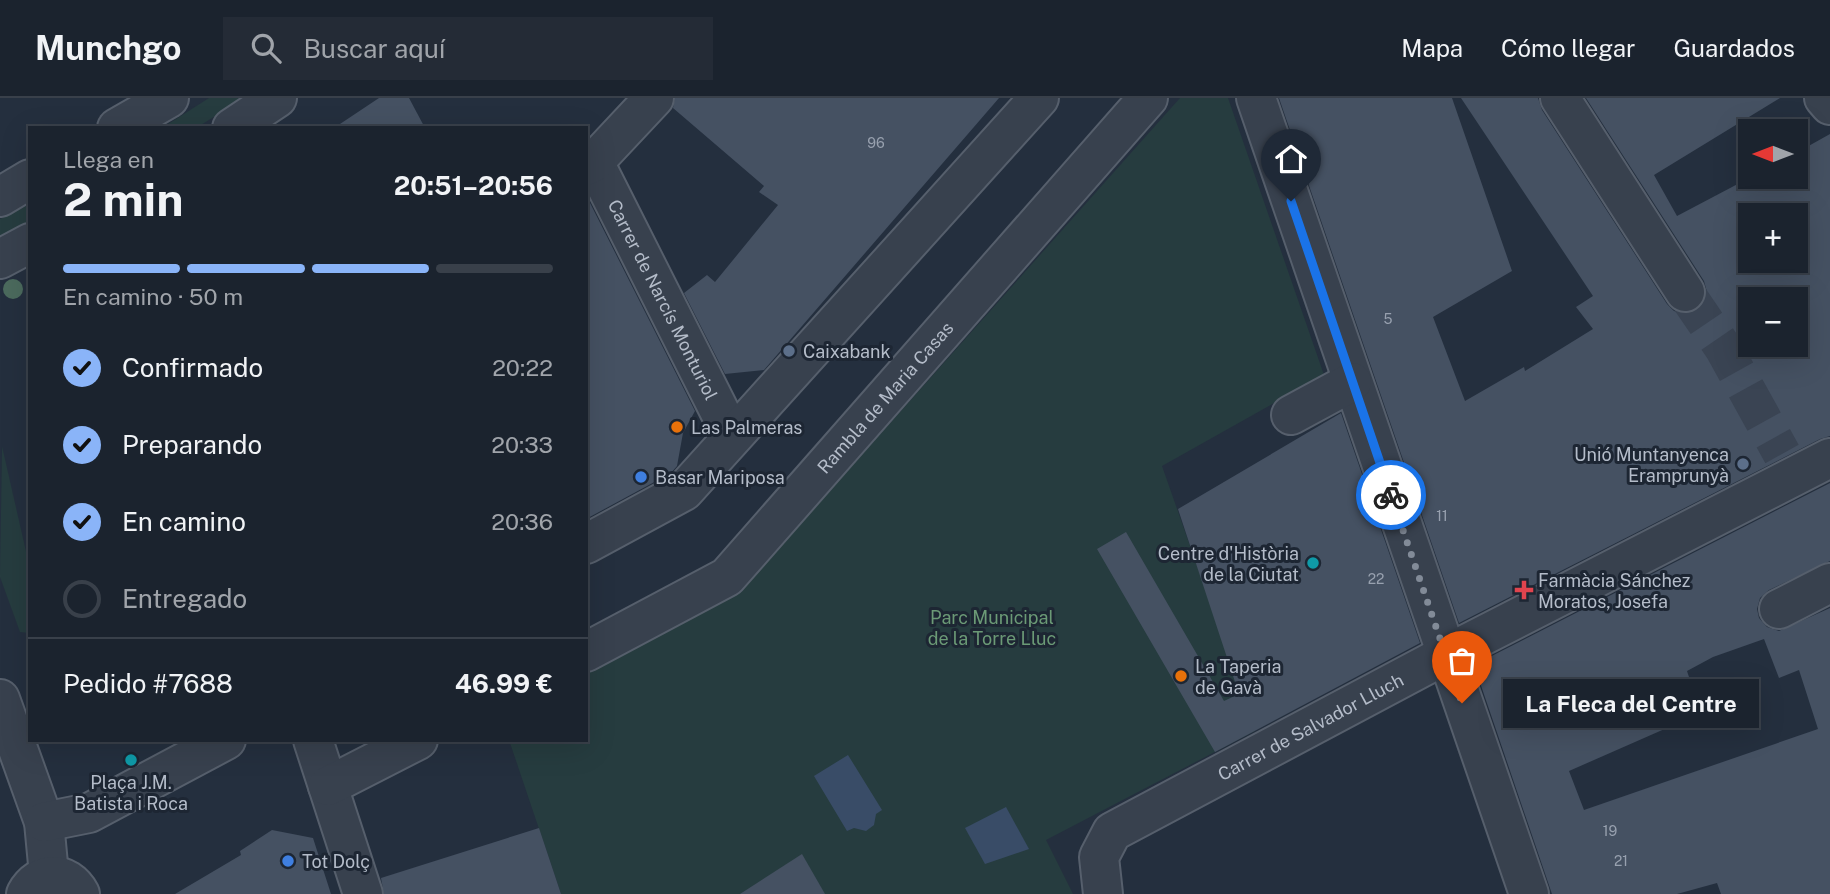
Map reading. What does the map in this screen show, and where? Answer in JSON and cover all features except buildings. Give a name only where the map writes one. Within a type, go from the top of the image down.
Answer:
[{"type":"street","points":[[120,126],[169,98]]},
{"type":"street","points":[[235,126],[277,98]]},
{"type":"street","points":[[590,164],[654,98]]},
{"type":"street","points":[[588,543],[684,491],[1039,98]]},
{"type":"street","name":"Rambla de Maria Casas","points":[[588,651],[727,577],[1148,98]]},
{"type":"street","points":[[1256,98],[1529,894]]},
{"type":"street","points":[[1560,98],[1685,292]]},
{"type":"street","points":[[1824,98],[1830,105]]},
{"type":"street","name":"Carrer de Narcís Monturiol","points":[[590,164],[732,436]]},
{"type":"street","points":[[0,197],[28,180]]},
{"type":"street","points":[[0,259],[28,244]]},
{"type":"street","points":[[1291,415],[1352,382]]},
{"type":"street","name":"Carrer de Salvador Lluch","points":[[1103,894],[1099,857],[1112,832],[1445,655],[1789,465],[1830,458]]},
{"type":"street","points":[[1779,609],[1830,583]]},
{"type":"street","points":[[0,699],[44,822],[52,888]]},
{"type":"street","points":[[44,822],[89,813],[222,742]]},
{"type":"street","points":[[314,742],[363,894]]},
{"type":"street","points":[[328,786],[414,742]]},
{"type":"green space","points":[[209,98],[244,98],[199,126],[165,126]]},
{"type":"green space","name":"Parc Municipal de la Torre Lluc","points":[[1180,98],[1228,98],[1324,375],[1162,466],[1255,731],[1046,840],[1073,894],[561,894],[510,742],[588,742],[588,665],[751,579]]},
{"type":"green space","points":[[28,205],[28,228],[0,242],[0,219]]},
{"type":"green space","points":[[2,446],[28,560],[28,633],[20,632],[0,577]]},
{"type":"water","points":[[848,755],[882,810],[876,814],[874,825],[866,831],[854,828],[847,831],[814,776]]},
{"type":"water","points":[[1006,807],[1029,849],[985,864],[965,828]]},
{"type":"tunnel","points":[[1685,292],[1724,349],[1782,454]]},
{"type":"way so far","points":[[1391,495],[1462,703]]},
{"type":"place","name":"Caixabank","points":[[789,351]]},
{"type":"place","name":"Las Palmeras","points":[[677,427]]},
{"type":"place","name":"Unió Muntanyenca Eramprunyà","points":[[1743,464]]},
{"type":"place","name":"Basar Mariposa","points":[[641,477]]},
{"type":"place","name":"Centre d'Història de la Ciutat","points":[[1313,563]]},
{"type":"place","name":"Farmàcia Sánchez Moratos, Josefa","points":[[1524,590]]},
{"type":"place","name":"La Taperia de Gavà","points":[[1181,676]]},
{"type":"place","name":"La Fleca del Centre","points":[[1462,703]]},
{"type":"place","name":"Plaça J.M. Batista i Roca","points":[[131,760]]},
{"type":"place","name":"Tot Dolç","points":[[288,861]]},
{"type":"route","points":[[1291,201],[1391,495]]}]
